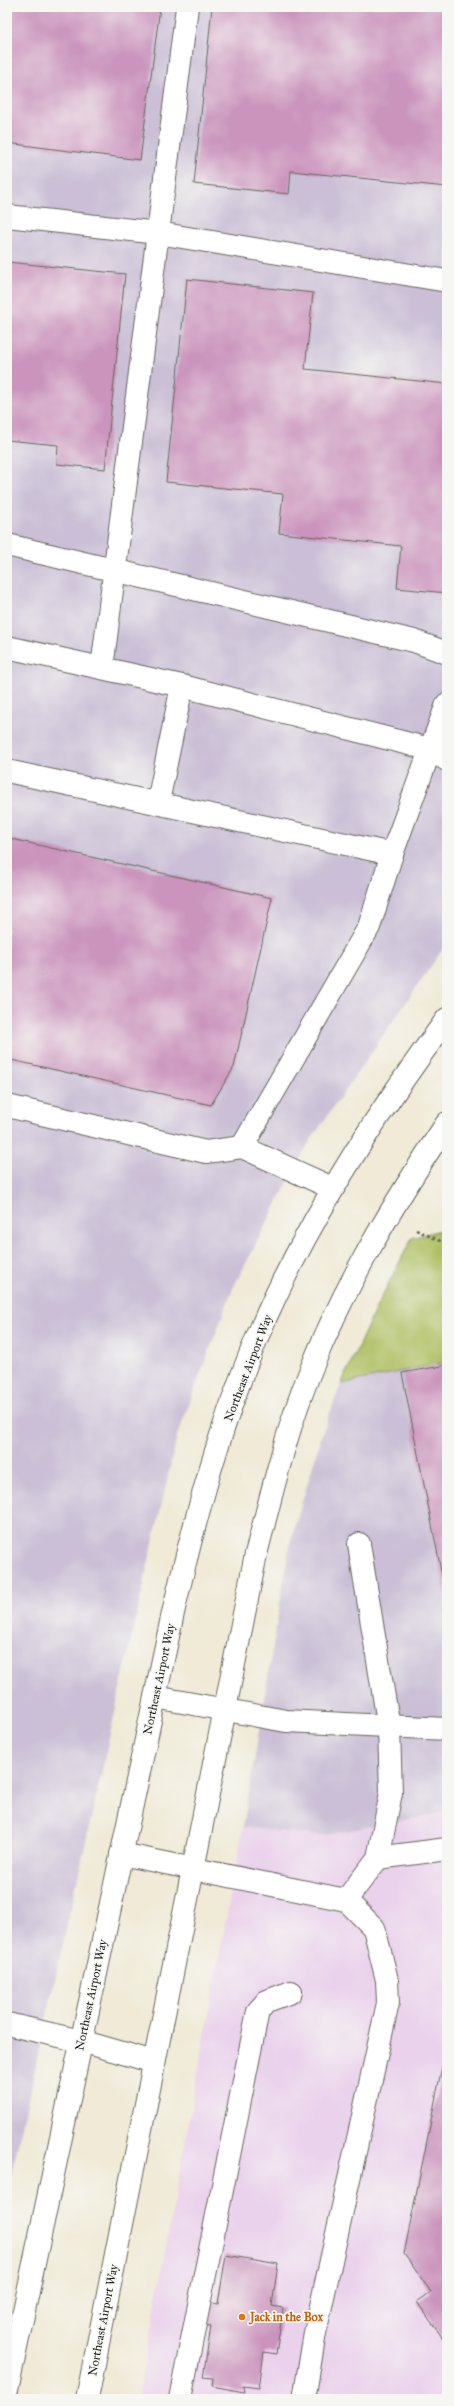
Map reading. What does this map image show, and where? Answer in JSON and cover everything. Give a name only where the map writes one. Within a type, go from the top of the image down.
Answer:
[{"type":"main road","points":[[102,668],[187,7]]},
{"type":"main road","points":[[7,216],[158,233],[447,281]]},
{"type":"main road","points":[[7,545],[414,641],[447,653]]},
{"type":"main road","points":[[7,647],[182,686],[438,754]]},
{"type":"main road","points":[[158,802],[182,686]]},
{"type":"main road","points":[[242,1147],[369,927],[392,854],[438,754],[447,704]]},
{"type":"main road","points":[[7,771],[158,802],[392,854]]},
{"type":"main road","name":"Northeast Airport Way","points":[[7,2390],[13,2331],[81,2041],[191,1535],[214,1457],[241,1380],[276,1295],[332,1188],[408,1070],[447,1019]]},
{"type":"main road","points":[[7,1106],[206,1152],[242,1147],[332,1188]]},
{"type":"main road","name":"Northeast Airport Way","points":[[87,2399],[256,1554],[285,1446],[310,1372],[369,1249],[416,1169],[447,1123]]},
{"type":"main road","points":[[346,1900],[378,1858],[391,1793],[389,1728],[359,1544]]},
{"type":"main road","points":[[155,1697],[286,1721],[389,1728],[447,1729]]},
{"type":"main road","points":[[378,1858],[447,1849]]},
{"type":"main road","points":[[121,1854],[193,1870],[346,1900],[374,1928],[387,1980],[388,2003],[315,2333],[304,2399]]},
{"type":"main road","points":[[180,2399],[258,2011],[267,2001],[291,1992]]},
{"type":"main road","points":[[7,2024],[81,2041],[154,2062]]},
{"type":"shaded area","points":[[7,7],[447,7],[447,943],[308,1144],[233,1288],[177,1436],[7,2193]]},
{"type":"shaded area","points":[[447,1362],[447,1812],[320,1836],[243,1827],[290,1543],[322,1434],[341,1384]]},
{"type":"shaded area","points":[[447,1812],[447,2399],[138,2399],[243,1827],[320,1836]]},
{"type":"green space","points":[[447,1228],[447,1362],[341,1384],[376,1308],[412,1238]]},
{"type":"building","points":[[7,7],[160,7],[140,160],[7,143]]},
{"type":"building","points":[[212,7],[447,7],[447,187],[291,171],[289,194],[194,184]]},
{"type":"building","points":[[7,262],[125,274],[105,469],[57,464],[58,445],[7,440]]},
{"type":"building","points":[[187,279],[313,293],[305,369],[447,384],[447,593],[397,588],[401,546],[279,533],[283,494],[166,482]]},
{"type":"building","points":[[7,838],[272,898],[234,1067],[211,1105],[7,1059]]},
{"type":"building","points":[[447,1365],[447,1596],[446,1596],[402,1373]]},
{"type":"building","points":[[447,2042],[447,2344],[417,2302],[431,2292],[404,2254]]},
{"type":"building","name":"Jack in the Box","points":[[226,2255],[278,2264],[272,2306],[283,2308],[276,2354],[264,2352],[259,2388],[243,2386],[244,2392],[212,2386],[213,2378],[203,2377],[211,2327],[201,2325],[205,2302],[218,2304]]},
{"type":"place","name":"Jack in the Box","points":[[242,2317]]}]
